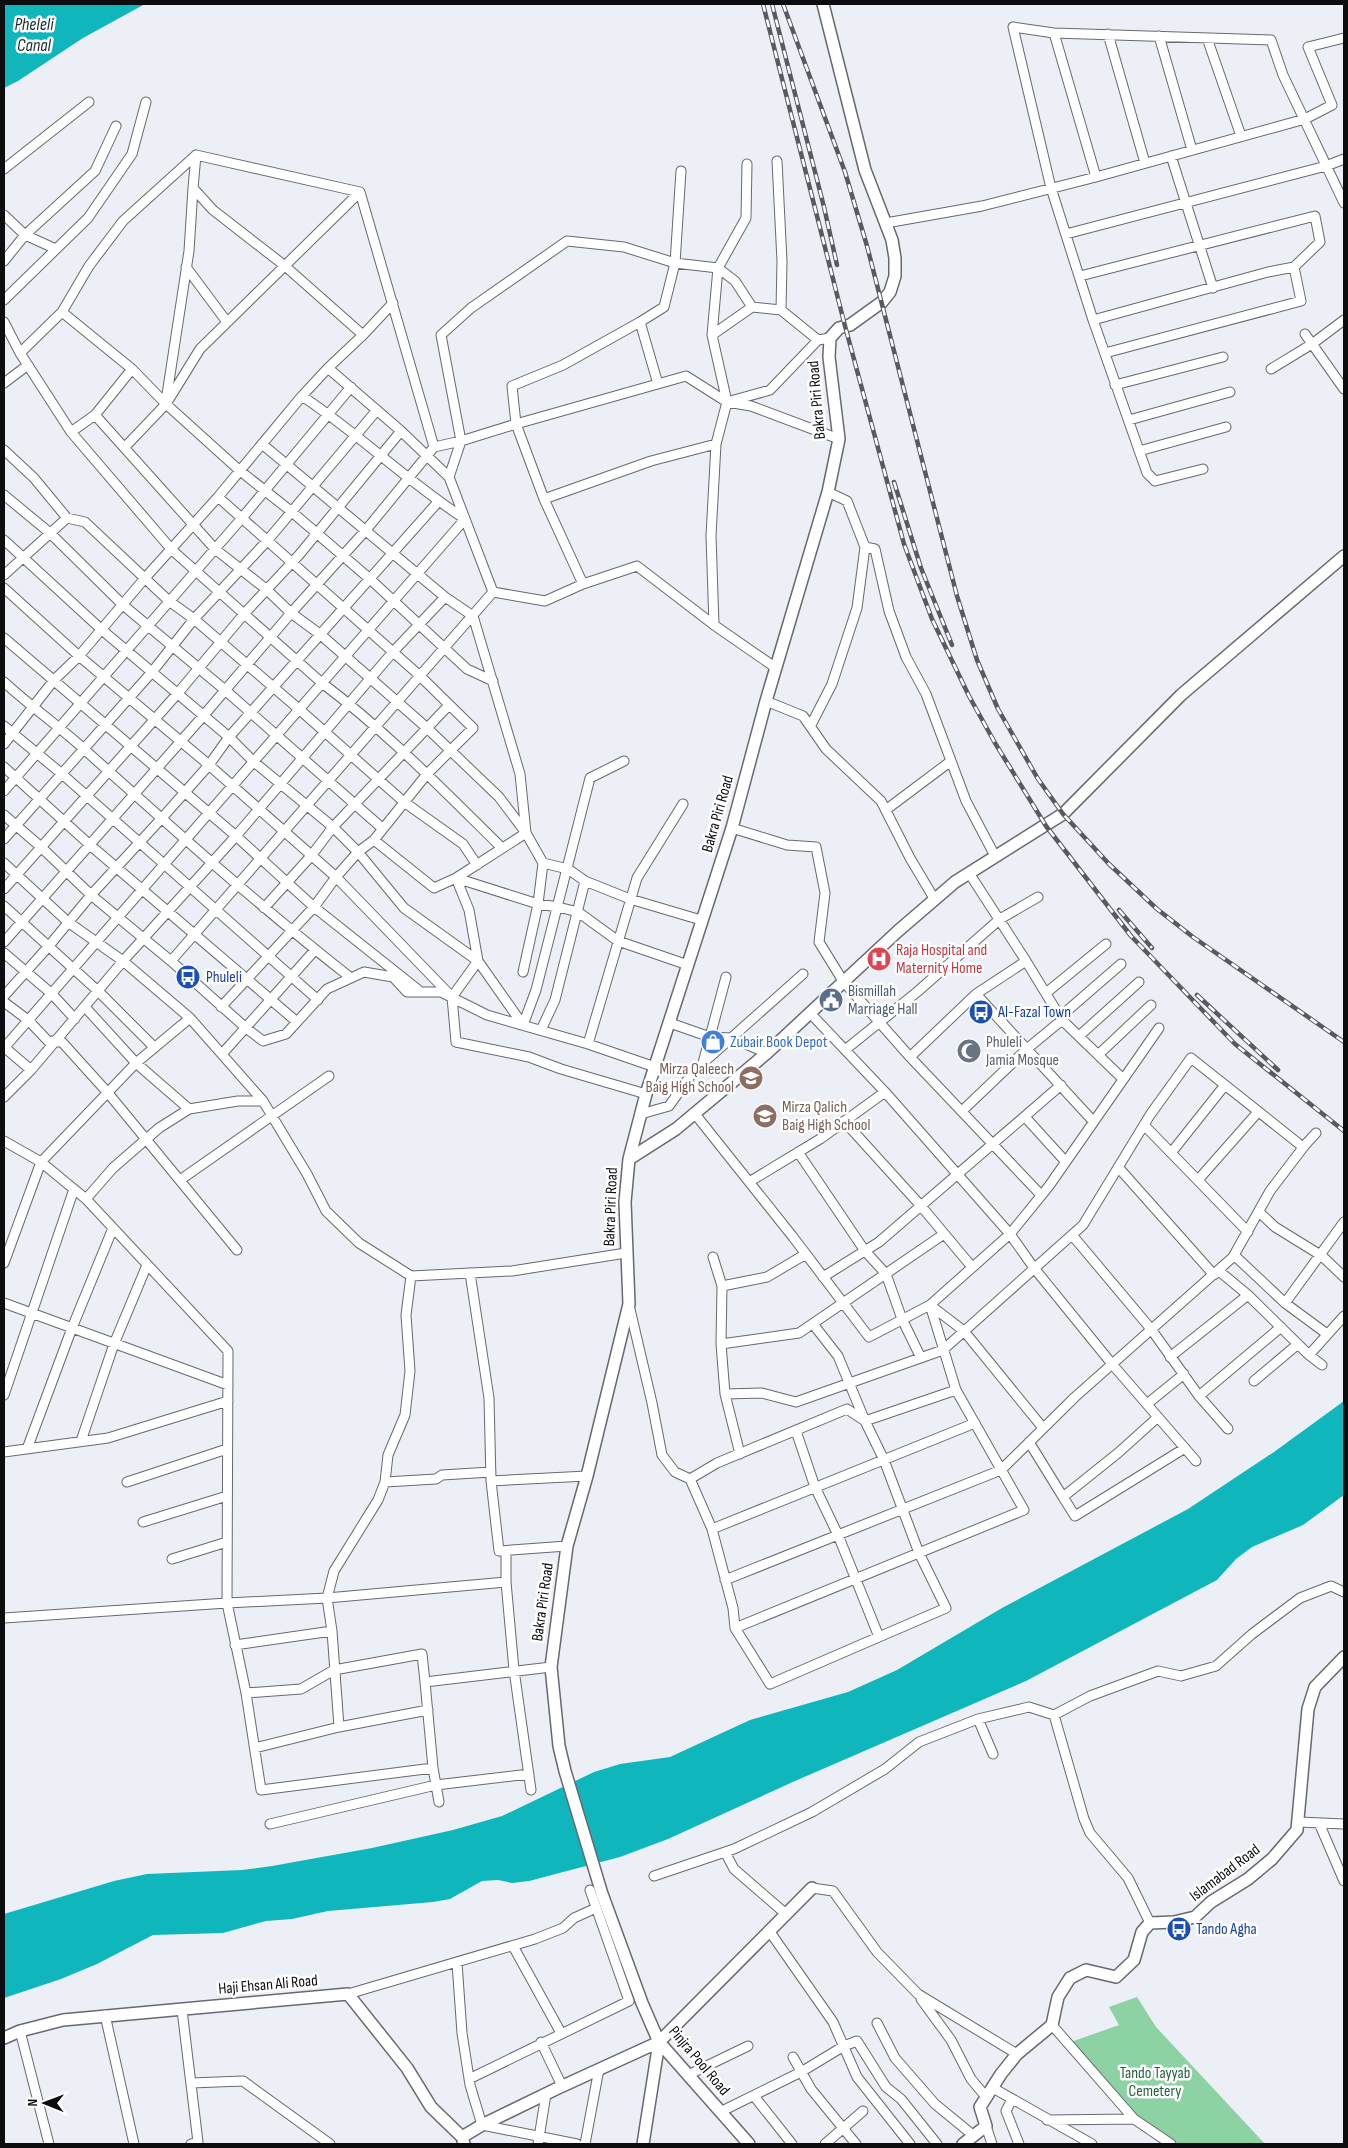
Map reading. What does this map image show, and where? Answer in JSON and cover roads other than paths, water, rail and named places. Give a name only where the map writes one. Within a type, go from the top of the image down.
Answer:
[{"type":"street","name":"Bakra Piri Road","points":[[596,1875],[559,1746],[551,1667],[567,1546],[587,1476],[628,1304],[626,1202],[629,1159],[646,1094],[732,828],[766,701],[828,492],[839,439],[829,357],[830,338],[839,328],[850,325],[882,302],[890,292],[895,276],[892,240],[864,170],[823,4]]},
{"type":"street","points":[[1203,469],[1155,481],[1147,473],[1093,320],[1052,188],[1013,27],[1054,32],[1271,40],[1283,75],[1305,119],[1310,135],[1344,202]]},
{"type":"street","points":[[1054,32],[1096,177]]},
{"type":"street","points":[[1108,34],[1145,163]]},
{"type":"street","points":[[1159,36],[1192,150]]},
{"type":"street","points":[[1207,38],[1241,136]]},
{"type":"street","points":[[886,223],[962,210],[1052,188],[1305,119],[1332,105],[1308,47],[1344,41]]},
{"type":"street","points":[[4,169],[89,102]]},
{"type":"street","points":[[4,300],[88,218],[132,154],[146,102]]},
{"type":"street","points":[[4,261],[25,235],[95,171],[116,126]]},
{"type":"street","points":[[166,404],[186,267],[196,156]]},
{"type":"street","points":[[196,156],[360,192]]},
{"type":"street","points":[[20,353],[62,312],[89,266],[123,220],[196,156]]},
{"type":"street","points":[[1171,156],[1213,288]]},
{"type":"street","points":[[1066,234],[1326,166],[1344,158]]},
{"type":"street","points":[[776,161],[782,261],[781,310]]},
{"type":"street","points":[[714,625],[711,536],[716,444],[727,402],[712,335],[718,268],[746,218],[747,164]]},
{"type":"street","points":[[583,584],[544,499],[516,424],[512,386],[563,365],[664,307],[675,263],[681,171]]},
{"type":"street","points":[[193,188],[213,210],[285,266],[363,335]]},
{"type":"street","points":[[125,447],[166,404],[200,348],[360,192]]},
{"type":"street","points":[[360,192],[434,447]]},
{"type":"street","points":[[4,215],[25,235],[56,250]]},
{"type":"street","points":[[1080,276],[1315,216],[1320,242],[1294,267],[1093,320]]},
{"type":"street","points":[[449,477],[461,441],[441,335],[471,308],[567,242],[624,247],[675,263],[718,268],[735,281],[752,307]]},
{"type":"street","points":[[186,267],[227,322]]},
{"type":"street","points":[[1105,353],[1301,301],[1294,267]]},
{"type":"street","points":[[4,744],[54,680],[79,656],[144,578],[172,550],[302,396],[392,303]]},
{"type":"street","points":[[712,335],[752,307],[781,310],[818,340]]},
{"type":"street","points":[[62,312],[132,370],[166,404],[239,470],[292,512],[315,534],[370,579],[467,669],[494,681]]},
{"type":"street","points":[[1271,369],[1312,344],[1344,320]]},
{"type":"street","points":[[4,322],[20,353],[71,432],[172,550],[195,572],[375,726],[502,848]]},
{"type":"street","points":[[640,322],[658,384]]},
{"type":"street","points":[[1305,334],[1344,389]]},
{"type":"street","points":[[727,402],[770,390],[818,340],[830,338]]},
{"type":"street","points":[[1116,385],[1223,357]]},
{"type":"street","points":[[4,384],[28,366]]},
{"type":"street","points":[[328,368],[427,454],[449,477],[493,592]]},
{"type":"street","points":[[71,432],[95,414],[132,370]]},
{"type":"street","points":[[4,942],[226,690],[291,613],[366,530],[434,447],[461,441],[686,376],[727,402],[751,406],[839,439]]},
{"type":"street","points":[[4,791],[242,518],[351,387]]},
{"type":"street","points":[[1129,420],[1230,392]]},
{"type":"street","points":[[302,396],[328,413],[438,502],[465,519]]},
{"type":"street","points":[[4,839],[84,748],[107,725],[194,620],[267,542],[377,410]]},
{"type":"street","points":[[95,414],[215,549],[266,589],[291,613],[321,635],[427,728],[499,798],[526,833],[543,863],[538,904],[522,972]]},
{"type":"street","points":[[1138,451],[1226,427]]},
{"type":"street","points":[[4,889],[178,693],[266,589],[291,564],[401,431]]},
{"type":"street","points":[[262,444],[446,597],[473,616],[494,681],[520,774],[526,833]]},
{"type":"street","points":[[544,499],[651,461],[716,444]]},
{"type":"street","points":[[4,450],[34,478],[67,518],[85,522],[169,601],[274,687],[404,802],[463,844],[477,865]]},
{"type":"street","points":[[811,725],[832,684],[857,608],[865,547],[847,501],[828,492]]},
{"type":"street","points":[[4,495],[50,533],[123,605],[174,646],[198,669],[226,690],[382,828]]},
{"type":"street","points":[[218,497],[291,564],[368,629],[473,728],[427,774],[374,840],[358,852],[336,877],[314,907],[221,1007]]},
{"type":"street","points":[[4,996],[91,895],[209,765],[230,737],[438,502]]},
{"type":"street","points":[[4,575],[24,559],[67,518]]},
{"type":"street","points":[[31,1070],[4,1048],[73,970],[95,941],[300,710],[322,682],[465,519]]},
{"type":"street","points":[[4,540],[102,630],[230,737],[254,762],[332,827],[358,852],[404,908],[478,961],[523,1025]]},
{"type":"street","points":[[865,547],[875,549],[889,611],[906,657],[926,694],[966,801],[995,856]]},
{"type":"street","points":[[629,1159],[676,1129],[695,1114],[767,1053],[898,930],[935,900],[969,873],[1063,814],[1181,695],[1344,556]]},
{"type":"street","points":[[493,592],[545,601],[583,584],[637,566],[714,625],[776,668]]},
{"type":"street","points":[[4,588],[79,656],[209,765],[336,877],[452,997],[456,1042],[529,1057],[561,1069],[646,1094]]},
{"type":"street","points":[[171,961],[262,859],[375,726],[446,648],[493,592]]},
{"type":"street","points":[[4,1095],[31,1070],[123,961],[236,836],[370,678],[446,597]]},
{"type":"street","points":[[4,638],[236,836],[314,907],[421,992]]},
{"type":"street","points":[[4,682],[32,708],[84,748],[134,795],[264,908],[351,978]]},
{"type":"street","points":[[766,701],[804,716],[826,749],[881,800],[910,858],[935,900]]},
{"type":"street","points":[[264,908],[311,856],[332,827],[450,705]]},
{"type":"street","points":[[4,726],[62,774],[318,1000]]},
{"type":"street","points":[[887,809],[951,760]]},
{"type":"street","points":[[523,1025],[536,990],[590,778],[624,761]]},
{"type":"street","points":[[4,767],[90,845],[297,1022]]},
{"type":"street","points":[[588,1044],[636,878],[683,804]]},
{"type":"street","points":[[4,815],[91,895],[263,1041],[286,1034],[327,989],[364,972],[393,977],[407,992],[441,992],[487,1015],[588,1044],[655,1067]]},
{"type":"street","points":[[732,828],[786,845],[816,847],[825,893],[819,942],[843,981],[910,1057],[1041,1195]]},
{"type":"street","points":[[374,840],[434,888],[456,878],[526,833]]},
{"type":"street","points":[[4,863],[68,922],[123,961],[190,1018],[263,1101],[307,1174],[326,1212],[359,1243],[411,1276],[512,1271],[626,1253]]},
{"type":"street","points":[[543,863],[568,869],[585,880],[630,900],[701,920]]},
{"type":"street","points":[[969,873],[1000,919],[1061,1018],[1123,1079]]},
{"type":"street","points":[[456,878],[538,904],[578,912],[618,941],[688,965]]},
{"type":"street","points":[[452,997],[478,961],[469,910],[456,878]]},
{"type":"street","points":[[542,1030],[555,1000],[585,880]]},
{"type":"street","points":[[845,1050],[881,1022],[1000,919],[1038,897]]},
{"type":"street","points":[[4,906],[98,991],[154,1047]]},
{"type":"street","points":[[1046,993],[1106,944]]},
{"type":"street","points":[[222,1054],[315,950]]},
{"type":"street","points":[[4,953],[52,994],[74,1019]]},
{"type":"street","points":[[910,1057],[976,994],[1026,961]]},
{"type":"street","points":[[962,1111],[1121,964]]},
{"type":"street","points":[[641,1114],[669,1106],[693,1072],[803,974]]},
{"type":"street","points":[[703,1064],[726,977]]},
{"type":"street","points":[[1079,1036],[1139,982]]},
{"type":"street","points":[[976,994],[1028,1048],[1093,1121]]},
{"type":"street","points":[[4,1002],[28,1020],[48,1041],[62,1042],[146,1138],[237,1250]]},
{"type":"street","points":[[1098,1055],[1151,1005]]},
{"type":"street","points":[[85,1007],[136,1063],[189,1109]]},
{"type":"street","points":[[810,1014],[885,1092],[1010,1234],[1034,1268],[1112,1364],[1196,1461]]},
{"type":"street","points":[[4,1263],[41,1162],[136,1063],[190,1018]]},
{"type":"street","points":[[670,1023],[710,1037],[731,1038],[767,1053]]},
{"type":"street","points":[[695,1114],[806,1254],[869,1338],[930,1305],[1010,1234],[1066,1162],[1159,1028]]},
{"type":"street","points":[[725,1394],[762,1393],[796,1402],[944,1350],[1084,1225],[1144,1125],[1191,1058],[1303,1147]]},
{"type":"street","points":[[180,1180],[329,1076]]},
{"type":"street","points":[[823,1277],[879,1242],[1061,1085]]},
{"type":"street","points":[[1171,1153],[1225,1085]]},
{"type":"street","points":[[749,1182],[798,1152],[885,1092]]},
{"type":"street","points":[[86,1198],[113,1168],[146,1138],[189,1109],[238,1101],[263,1101]]},
{"type":"street","points":[[1198,1180],[1258,1112]]},
{"type":"street","points":[[1025,1117],[1066,1162]]},
{"type":"street","points":[[844,1121],[921,1206],[972,1267]]},
{"type":"street","points":[[1144,1125],[1248,1232]]},
{"type":"street","points":[[726,1580],[1001,1470],[1028,1442],[1112,1364],[1216,1273],[1234,1254],[1270,1191],[1316,1133]]},
{"type":"street","points":[[4,1141],[41,1162],[86,1198],[228,1351],[227,1603],[246,1694],[262,1790],[433,1768]]},
{"type":"street","points":[[798,1152],[865,1251],[886,1274],[902,1319],[921,1358]]},
{"type":"street","points":[[1118,1168],[1216,1273],[1248,1295],[1309,1355],[1322,1365]]},
{"type":"street","points":[[4,1395],[74,1189]]},
{"type":"street","points":[[1259,1212],[1275,1227],[1320,1255],[1344,1277]]},
{"type":"street","points":[[1285,1303],[1344,1222]]},
{"type":"street","points":[[27,1449],[72,1328],[113,1228]]},
{"type":"street","points":[[721,1344],[799,1333],[944,1234]]},
{"type":"street","points":[[1072,1235],[1151,1330],[1199,1396],[1228,1430]]},
{"type":"street","points":[[722,1286],[767,1277],[806,1254]]},
{"type":"street","points":[[1234,1254],[1285,1303],[1327,1334]]},
{"type":"street","points":[[713,1257],[722,1286],[721,1344],[725,1394],[740,1454]]},
{"type":"street","points":[[81,1441],[114,1344],[147,1264]]},
{"type":"street","points":[[470,1272],[489,1398],[491,1476],[499,1551],[567,1546]]},
{"type":"street","points":[[339,1727],[332,1631],[326,1598],[334,1571],[378,1500],[385,1482],[388,1455],[405,1415],[410,1371],[406,1314],[411,1276]]},
{"type":"street","points":[[1170,1357],[1248,1295]]},
{"type":"street","points":[[4,1303],[228,1385]]},
{"type":"street","points":[[628,1304],[652,1403],[662,1455],[675,1472],[690,1479],[712,1529],[733,1608],[735,1628],[770,1684],[946,1608],[919,1553],[884,1460],[864,1421],[838,1356],[813,1324]]},
{"type":"street","points":[[930,1305],[964,1331],[1044,1428]]},
{"type":"street","points":[[735,1628],[1024,1510],[956,1390],[930,1305]]},
{"type":"street","points":[[1309,1355],[1344,1316]]},
{"type":"street","points":[[1199,1396],[1281,1327]]},
{"type":"street","points":[[1254,1381],[1298,1344]]},
{"type":"street","points":[[1147,1404],[1184,1374]]},
{"type":"street","points":[[864,1421],[956,1390]]},
{"type":"street","points":[[4,1452],[108,1438],[228,1401]]},
{"type":"street","points":[[690,1479],[717,1463],[847,1409],[864,1421]]},
{"type":"street","points":[[1063,1497],[1118,1453],[1158,1417]]},
{"type":"street","points":[[712,1529],[975,1423]]},
{"type":"street","points":[[796,1430],[815,1488],[838,1535],[879,1637]]},
{"type":"street","points":[[1028,1442],[1075,1516],[1185,1448]]},
{"type":"street","points":[[127,1482],[228,1449]]},
{"type":"street","points":[[385,1482],[436,1479],[442,1475],[587,1476]]},
{"type":"street","points":[[143,1522],[227,1496]]},
{"type":"street","points":[[172,1559],[227,1542]]},
{"type":"street","points":[[506,1551],[506,1582],[514,1670],[531,1790]]},
{"type":"street","points":[[4,1618],[326,1598],[506,1582]]},
{"type":"street","points":[[654,1876],[725,1852],[812,1812],[885,1769],[919,1742],[978,1719],[1030,1707],[1054,1715],[1090,1696],[1158,1671],[1181,1676],[1216,1666],[1252,1634],[1300,1598],[1331,1586],[1344,1592]]},
{"type":"street","points":[[235,1645],[332,1631]]},
{"type":"street","points":[[246,1694],[301,1688],[334,1670],[422,1654],[433,1768],[439,1802]]},
{"type":"street","name":"Islamabad Road","points":[[1150,1923],[1174,1922],[1195,1917],[1211,1902],[1248,1879],[1272,1859],[1297,1830],[1308,1709],[1315,1687],[1344,1657]]},
{"type":"street","points":[[424,1682],[551,1667]]},
{"type":"street","points":[[255,1748],[339,1727],[428,1710]]},
{"type":"street","points":[[992,2144],[980,2107],[1001,2074],[1017,2054],[1052,2025],[1058,1997],[1070,1978],[1086,1970],[1116,1977],[1134,1960],[1142,1932],[1150,1923],[1128,1878],[1090,1833],[1084,1819],[1054,1715]]},
{"type":"street","points":[[978,1719],[993,1754]]},
{"type":"street","points":[[270,1824],[436,1785],[529,1774]]},
{"type":"street","points":[[1299,1822],[1344,1824]]},
{"type":"street","points":[[1319,1823],[1344,1881]]},
{"type":"street","points":[[725,1852],[734,1870],[786,1914]]},
{"type":"street","name":"Pinjra Pool Road","points":[[596,1875],[637,1991],[659,2042],[748,2144]]},
{"type":"street","points":[[596,1908],[574,1918],[563,1928],[513,1946],[348,1994],[407,2068],[431,2107],[463,2140],[482,2125],[659,2042],[812,1888],[833,1891],[877,1952],[918,1994],[951,2040],[971,2079],[990,2093],[1012,2099],[1092,2144]]},
{"type":"street","points":[[469,2079],[541,2042],[629,2001],[590,1890]]},
{"type":"street","points":[[770,1932],[833,2022],[857,2077],[910,2144]]},
{"type":"street","points":[[513,1946],[562,2032]]},
{"type":"street","points":[[456,1963],[462,2033],[469,2079],[482,2125]]},
{"type":"street","name":"Haji Ehsan Ali Road","points":[[4,2038],[20,2031],[62,2020],[348,1994]]},
{"type":"street","points":[[918,1994],[1017,2054]]},
{"type":"street","points":[[182,2010],[196,2144]]},
{"type":"street","points":[[105,2015],[134,2144]]},
{"type":"street","points":[[877,2023],[895,2058],[935,2104],[974,2136]]},
{"type":"street","points":[[1052,2025],[1134,2118],[1171,2144]]},
{"type":"street","points":[[20,2031],[49,2144]]},
{"type":"street","points":[[720,2112],[801,2072],[844,2046],[856,2041],[886,2087],[901,2099],[937,2144]]},
{"type":"street","points":[[541,2042],[562,2086]]},
{"type":"street","points":[[643,2144],[659,2042]]},
{"type":"street","points":[[688,2075],[748,2046]]},
{"type":"street","points":[[793,2057],[811,2089],[856,2144]]},
{"type":"street","points":[[585,2144],[598,2070]]},
{"type":"street","points":[[191,2083],[243,2081],[330,2144]]},
{"type":"street","points":[[539,2140],[546,2094]]},
{"type":"street","points":[[754,2096],[792,2144]]},
{"type":"street","points":[[1012,2099],[1006,2111],[1019,2144]]},
{"type":"street","points":[[825,2144],[863,2112]]},
{"type":"street","points":[[1047,2120],[1134,2118]]},
{"type":"street","points":[[482,2125],[539,2140],[577,2144]]},
{"type":"street","points":[[963,2144],[986,2126]]},
{"type":"water","name":"Pheleli Canal","points":[[4,4],[145,4],[83,38],[18,81],[4,88]]},
{"type":"water","points":[[1344,1401],[1344,1495],[1303,1525],[1252,1547],[1236,1559],[1217,1580],[1026,1681],[795,1781],[668,1839],[620,1857],[529,1881],[512,1883],[498,1880],[482,1881],[450,1899],[433,1902],[328,1911],[292,1919],[266,1921],[223,1933],[153,1935],[97,1964],[61,1979],[4,1998],[4,1914],[114,1881],[147,1874],[242,1870],[272,1866],[372,1848],[453,1830],[502,1816],[594,1772],[620,1764],[670,1757],[750,1720],[848,1692],[897,1670],[1002,1608],[1188,1509],[1274,1452]]},
{"type":"railway","points":[[763,4],[845,326],[904,544],[932,619],[969,696],[995,743],[1046,826],[1131,936],[1235,1044],[1344,1131]]},
{"type":"railway","points":[[772,4],[837,265]]},
{"type":"railway","points":[[783,4],[845,172],[867,246],[957,596],[977,660],[998,709],[1038,779],[1063,814],[1109,864],[1157,909],[1193,937],[1344,1042]]},
{"type":"railway","points":[[894,482],[921,568],[952,645]]},
{"type":"railway","points":[[1119,910],[1152,948]]},
{"type":"railway","points":[[1197,995],[1278,1070]]},
{"type":"place","name":"Raja Hospital and Maternity Home","points":[[879,959]]},
{"type":"place","name":"Phuleli","points":[[188,977]]},
{"type":"place","name":"Bismillah Marriage Hall","points":[[831,1000]]},
{"type":"place","name":"Al-Fazal Town","points":[[981,1012]]},
{"type":"place","name":"Zubair Book Depot","points":[[713,1042]]},
{"type":"place","name":"Phuleli Jamia Mosque","points":[[969,1051]]},
{"type":"place","name":"Mirza Qaleech Baig High School","points":[[751,1078]]},
{"type":"place","name":"Mirza Qalich Baig High School","points":[[765,1116]]},
{"type":"place","name":"Tando Agha","points":[[1179,1929]]},
{"type":"park label","name":"Tando Tayyab Cemetery","points":[[1155,2082]]}]
